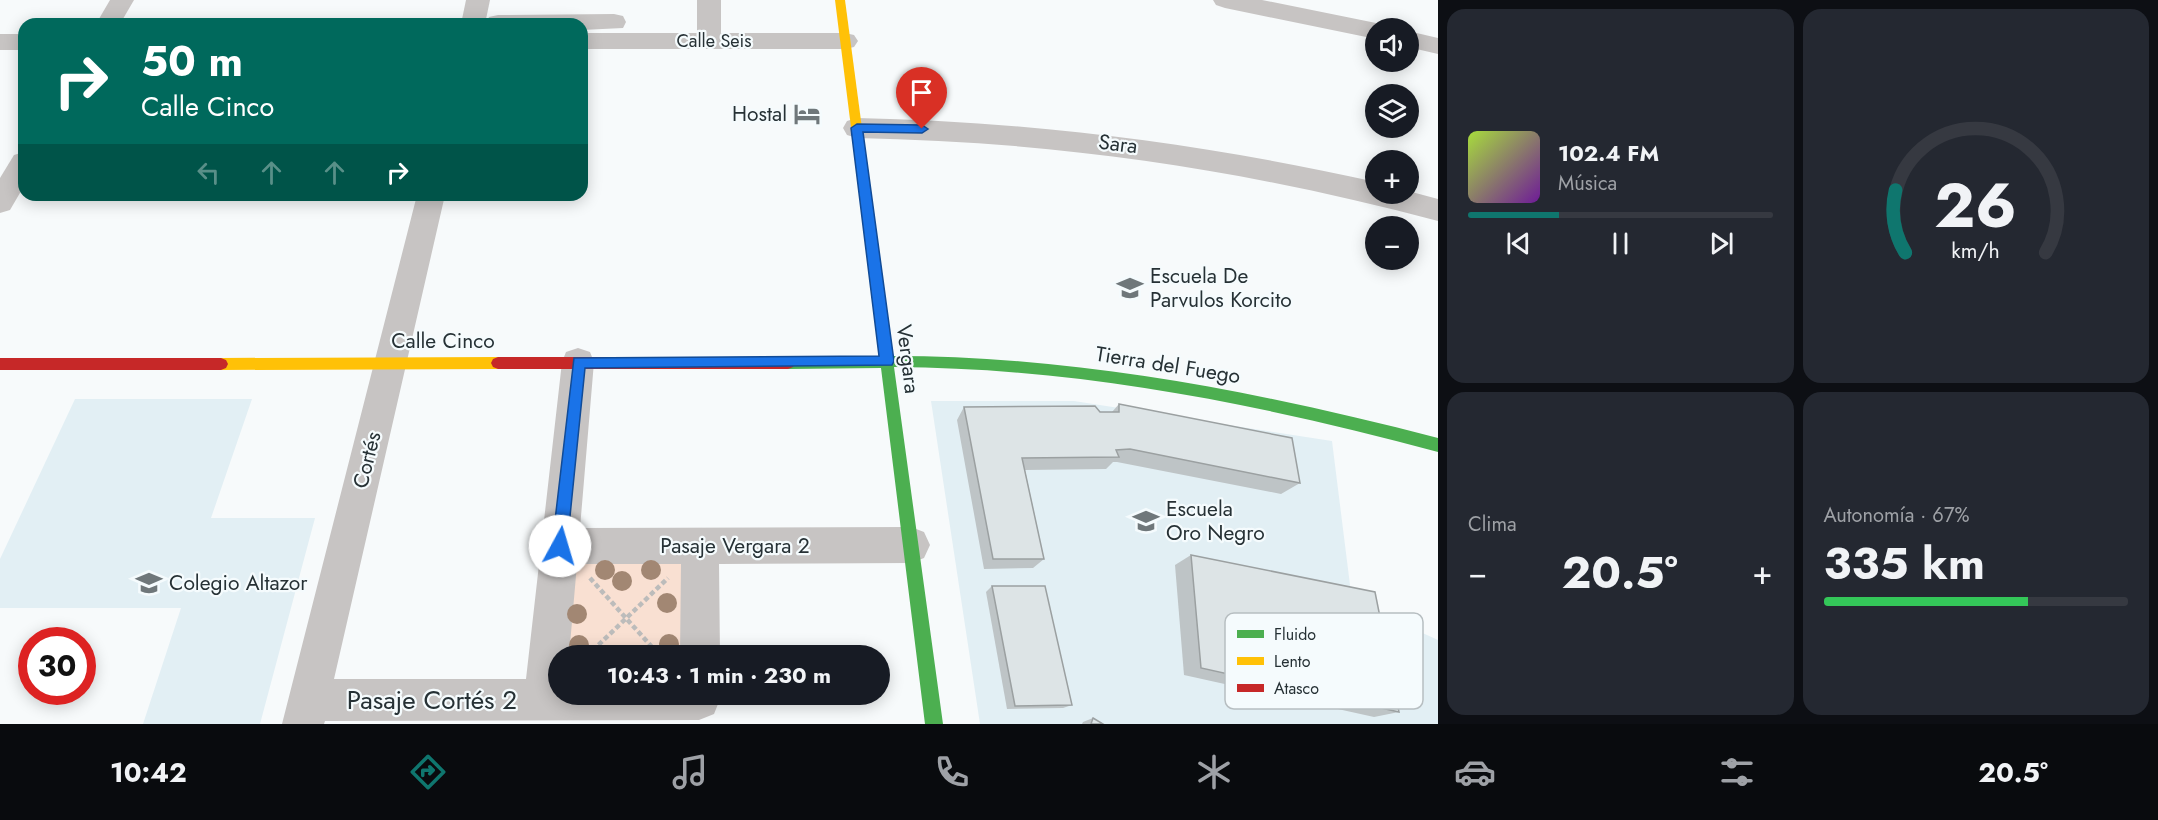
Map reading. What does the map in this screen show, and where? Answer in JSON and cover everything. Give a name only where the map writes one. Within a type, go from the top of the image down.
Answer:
[{"type":"street","points":[[112,18],[122,0]]},
{"type":"street","points":[[474,18],[478,0]]},
{"type":"street","name":"Vergara","points":[[840,0],[934,724]]},
{"type":"street","points":[[1225,0],[1365,29]]},
{"type":"street","name":"Calle Seis","points":[[588,22],[709,21],[845,41]]},
{"type":"street","name":"Calle Seis","points":[[588,40],[709,21]]},
{"type":"street","points":[[0,42],[18,42]]},
{"type":"street","points":[[1419,42],[1438,46]]},
{"type":"street","name":"Sara","points":[[857,128],[984,131],[1110,143],[1240,163],[1365,191]]},
{"type":"street","points":[[0,202],[18,172]]},
{"type":"street","name":"Cortés","points":[[306,712],[430,201]]},
{"type":"street","name":"Sara","points":[[1416,204],[1438,210]]},
{"type":"street","name":"Calle Cinco","points":[[0,364],[887,361]]},
{"type":"street","name":"Tierra del Fuego","points":[[887,361],[1022,367],[1158,383],[1299,410],[1438,445]]},
{"type":"street","points":[[544,699],[578,362]]},
{"type":"street","name":"Pasaje Vergara 2","points":[[560,546],[911,545]]},
{"type":"street","points":[[700,546],[700,645]]},
{"type":"street","name":"Pasaje Cortés 2","points":[[306,712],[544,699],[699,706]]},
{"type":"path","points":[[560,546],[650,645]]},
{"type":"path","points":[[598,645],[700,546]]},
{"type":"shaded area","name":"Colegio Altazor","points":[[75,399],[252,399],[211,518],[315,518],[260,724],[143,724],[181,608],[0,608],[0,559]]},
{"type":"shaded area","name":"Escuela Oro Negro","points":[[931,401],[1074,401],[1332,441],[1352,601],[1378,613],[1225,613],[1225,709],[1423,709],[1423,633],[1438,640],[1438,724],[980,724]]},
{"type":"shaded area","points":[[574,560],[688,560],[686,645],[565,645]]},
{"type":"building","points":[[1119,404],[1292,438],[1300,483],[1130,449],[1116,450],[1119,457],[1022,458],[1044,559],[993,559],[964,407],[1095,406],[1100,412],[1119,412]]},
{"type":"building","points":[[1191,555],[1375,592],[1379,613],[1225,613],[1225,673],[1201,668]]},
{"type":"building","points":[[992,586],[1045,586],[1072,705],[1015,706]]},
{"type":"building","points":[[1093,718],[1103,724],[1091,724]]},
{"type":"traffic: fast","points":[[879,302],[934,724]]},
{"type":"traffic: fast","points":[[788,363],[935,362],[1078,373],[1259,402],[1438,445]]},
{"type":"traffic: slow","points":[[840,0],[879,302]]},
{"type":"traffic: slow","points":[[221,364],[498,363]]},
{"type":"traffic: jam","points":[[498,363],[788,363]]},
{"type":"traffic: jam","points":[[0,364],[221,364]]},
{"type":"place","name":"Hostal","points":[[807,114]]},
{"type":"place","name":"Escuela De Parvulos Korcito","points":[[1130,288]]},
{"type":"place","name":"Escuela Oro Negro","points":[[1146,521]]},
{"type":"place","name":"Colegio Altazor","points":[[149,583]]},
{"type":"route","points":[[560,546],[578,362],[887,361],[857,128],[922,129]]}]
